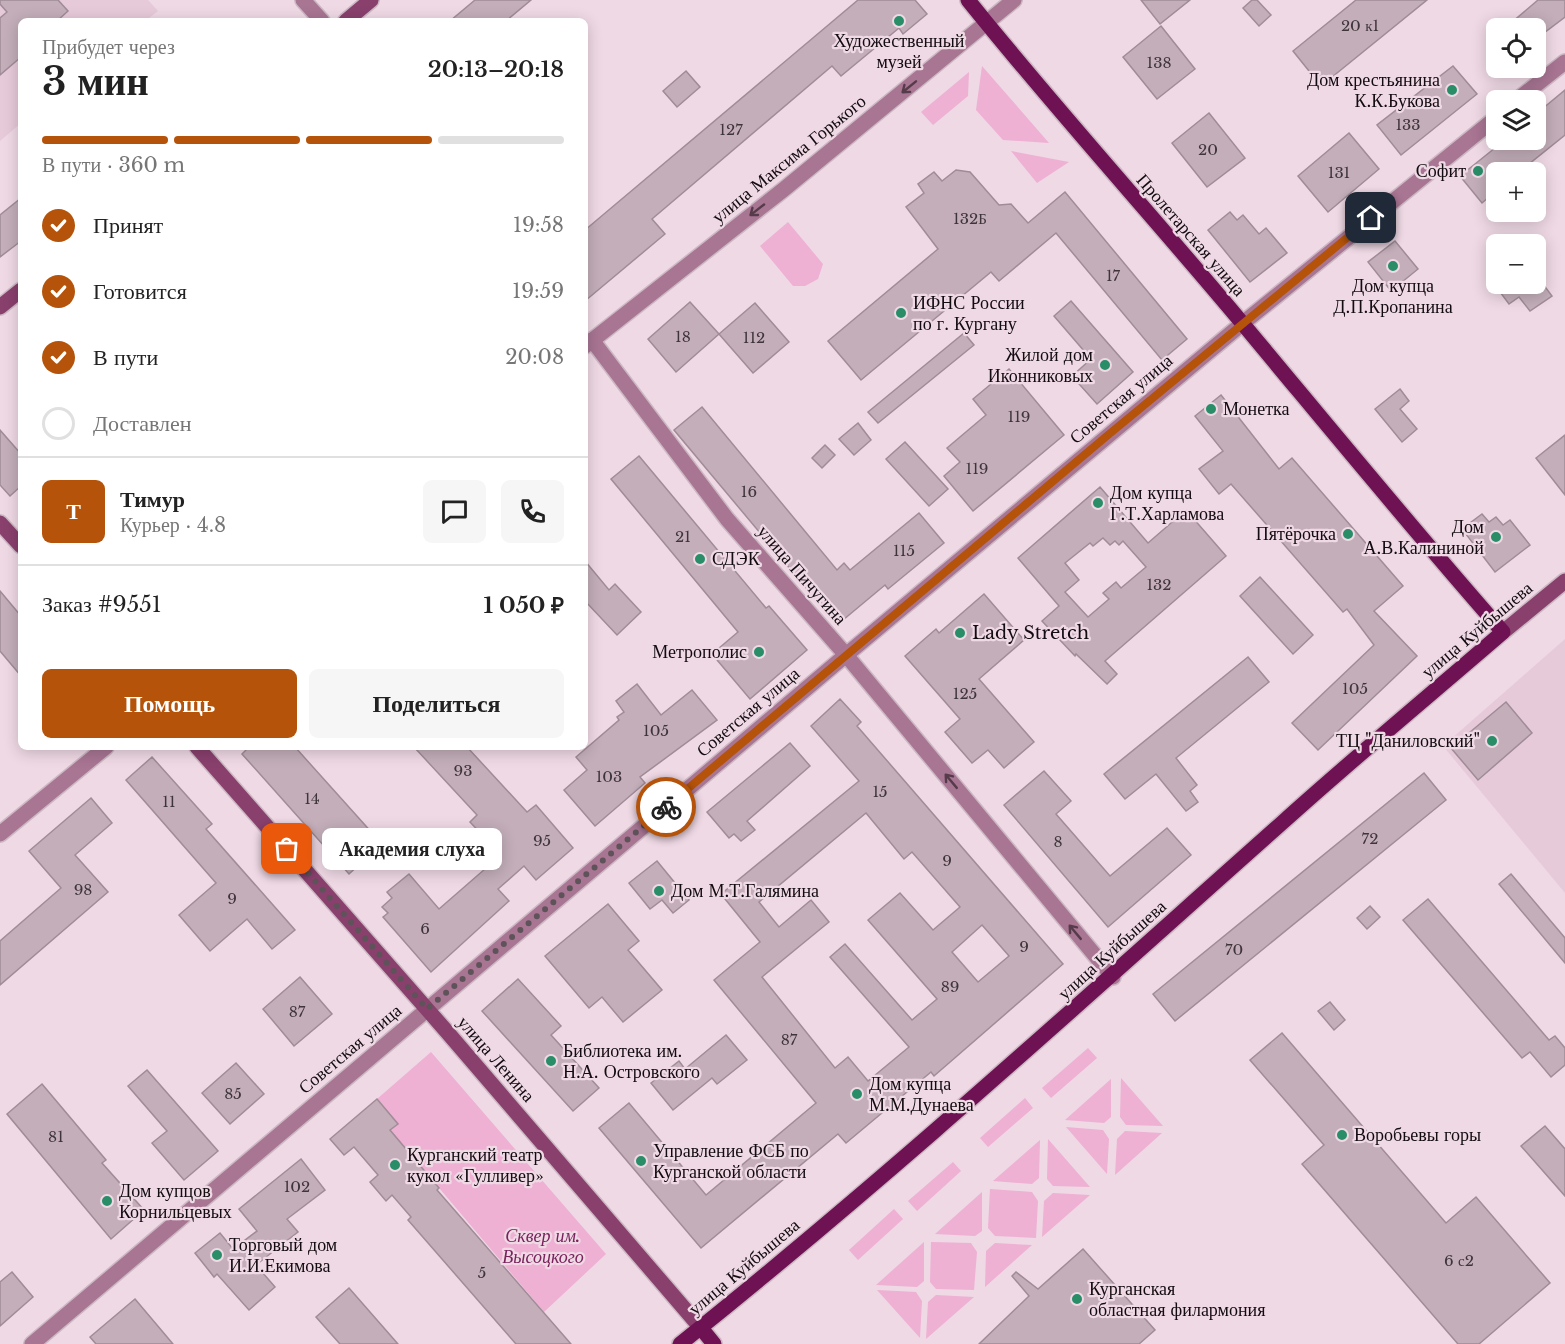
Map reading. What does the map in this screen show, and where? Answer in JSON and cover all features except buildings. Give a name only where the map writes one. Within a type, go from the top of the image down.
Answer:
[{"type":"main road","points":[[350,18],[371,0]]},
{"type":"main road","name":"Пролетарская улица","points":[[968,0],[1100,160],[1242,323],[1327,427],[1503,632]]},
{"type":"main road","points":[[0,307],[18,292]]},
{"type":"main road","points":[[0,523],[18,543]]},
{"type":"main road","name":"улица Куйбышева","points":[[680,1344],[813,1235],[1113,977],[1284,821],[1565,581]]},
{"type":"main road","name":"улица Ленина","points":[[200,750],[427,1009],[714,1344]]},
{"type":"street","points":[[303,0],[319,18]]},
{"type":"street","name":"улица Максима Горького","points":[[588,338],[987,24],[1014,0]]},
{"type":"street","points":[[1531,90],[1563,68]]},
{"type":"street","name":"Советская улица","points":[[32,1344],[1242,323],[1486,126]]},
{"type":"street","name":"улица Пичугина","points":[[588,340],[727,519],[846,655],[1113,977]]},
{"type":"street","points":[[0,834],[102,750]]},
{"type":"shaded area","points":[[0,0],[148,0],[158,11],[149,18],[18,18],[18,126],[0,141]]},
{"type":"shaded area","points":[[1565,639],[1565,893],[1443,746]]},
{"type":"green space","points":[[982,66],[1049,143],[1003,140],[976,110]]},
{"type":"green space","points":[[969,72],[968,96],[933,125],[921,112]]},
{"type":"green space","points":[[1011,151],[1069,162],[1037,183]]},
{"type":"green space","points":[[788,222],[823,264],[818,279],[805,286],[793,286],[760,246]]},
{"type":"green space","points":[[1088,1048],[1097,1058],[1051,1098],[1042,1088]]},
{"type":"green space","name":"Сквер им. Высоцкого","points":[[431,1052],[606,1254],[544,1312],[390,1130],[397,1123],[377,1099]]},
{"type":"green space","points":[[1121,1078],[1163,1126],[1126,1125],[1120,1117]]},
{"type":"green space","points":[[1111,1079],[1111,1117],[1104,1123],[1065,1120]]},
{"type":"green space","points":[[1025,1098],[1033,1108],[988,1147],[980,1138]]},
{"type":"green space","points":[[1066,1127],[1103,1130],[1109,1139],[1107,1174]]},
{"type":"green space","points":[[1125,1131],[1162,1133],[1115,1175],[1117,1139]]},
{"type":"green space","points":[[1048,1139],[1090,1187],[1053,1186],[1047,1179]]},
{"type":"green space","points":[[1040,1140],[1039,1178],[1032,1184],[993,1181]]},
{"type":"green space","points":[[953,1162],[961,1171],[917,1211],[908,1201]]},
{"type":"green space","points":[[990,1189],[1032,1192],[1038,1201],[1036,1238],[995,1236],[988,1228]]},
{"type":"green space","points":[[982,1192],[982,1231],[975,1236],[935,1234]]},
{"type":"green space","points":[[1053,1193],[1090,1195],[1042,1237],[1044,1201]]},
{"type":"green space","points":[[894,1209],[903,1219],[858,1260],[849,1250]]},
{"type":"green space","points":[[924,1242],[924,1281],[917,1287],[876,1285]]},
{"type":"green space","points":[[931,1242],[971,1243],[977,1252],[974,1290],[936,1289],[930,1282]]},
{"type":"green space","points":[[995,1243],[1032,1245],[985,1287],[986,1251]]},
{"type":"green space","points":[[877,1290],[916,1292],[922,1301],[920,1338]]},
{"type":"green space","points":[[936,1295],[974,1297],[926,1339],[928,1302]]},
{"type":"way so far","points":[[287,849],[427,1009],[666,807]]},
{"type":"place","name":"Художественный музей","points":[[899,21]]},
{"type":"place","name":"Дом крестьянина К.К.Букова","points":[[1452,90]]},
{"type":"place","name":"Софит","points":[[1478,171]]},
{"type":"place","name":"Дом купца Д.П.Кропанина","points":[[1393,266]]},
{"type":"place","name":"ИФНС России по г. Кургану","points":[[901,313]]},
{"type":"place","name":"Жилой дом Иконниковых","points":[[1105,365]]},
{"type":"place","name":"Монетка","points":[[1211,409]]},
{"type":"place","name":"Дом купца Г.Т.Харламова","points":[[1098,503]]},
{"type":"place","name":"Пятёрочка","points":[[1348,534]]},
{"type":"place","name":"Дом А.В.Калининой","points":[[1496,537]]},
{"type":"place","name":"СДЭК","points":[[700,559]]},
{"type":"place","name":"Lady Stretch","points":[[960,633]]},
{"type":"place","name":"Метрополис","points":[[759,652]]},
{"type":"place","name":"ТЦ \"Даниловский\"","points":[[1492,741]]},
{"type":"place","name":"Академия слуха","points":[[287,849]]},
{"type":"place","name":"Дом М.Т.Галямина","points":[[659,891]]},
{"type":"place","name":"Библиотека им. Н.А. Островского","points":[[551,1061]]},
{"type":"place","name":"Дом купца М.М.Дунаева","points":[[857,1094]]},
{"type":"place","name":"Воробьевы горы","points":[[1342,1135]]},
{"type":"place","name":"Управление ФСБ по Курганской области","points":[[641,1161]]},
{"type":"place","name":"Курганский театр кукол «Гулливер»","points":[[395,1165]]},
{"type":"place","name":"Дом купцов Корнильцевых","points":[[107,1201]]},
{"type":"place","name":"Торговый дом И.И.Екимова","points":[[217,1255]]},
{"type":"place","name":"Курганская областная филармония","points":[[1077,1299]]},
{"type":"route","points":[[666,807],[1242,323],[1371,218]]}]
